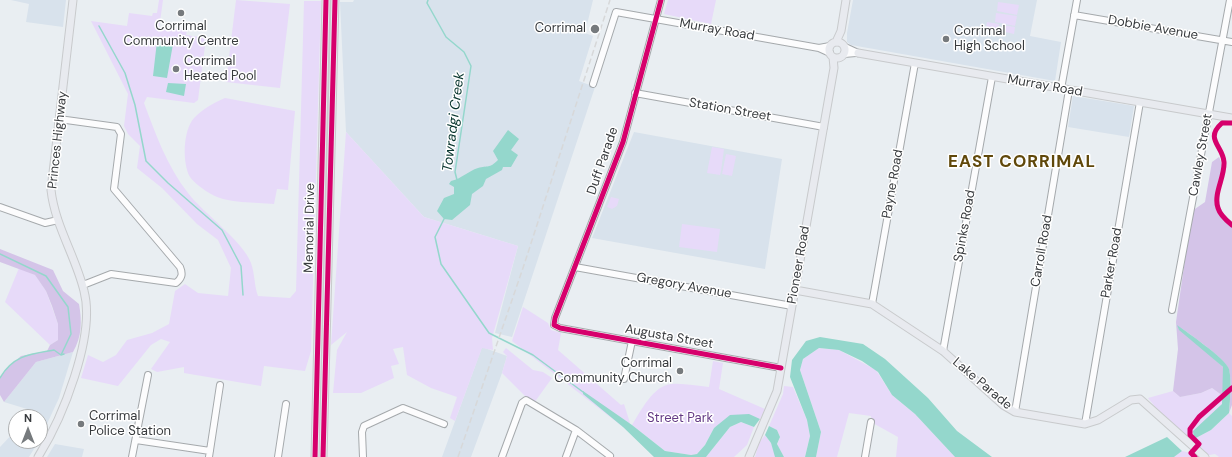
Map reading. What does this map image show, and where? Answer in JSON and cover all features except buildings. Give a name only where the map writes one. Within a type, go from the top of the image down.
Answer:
[{"type":"main road","name":"Princes Highway","points":[[38,457],[59,418],[84,343],[88,312],[83,285],[58,220],[51,190],[73,0]]},
{"type":"main road","name":"Memorial Drive","points":[[315,457],[326,0]]},
{"type":"main road","name":"Memorial Drive","points":[[323,457],[335,0]]},
{"type":"main road","name":"Pioneer Road","points":[[749,457],[776,396],[846,0]]},
{"type":"main road","name":"Murray Road","points":[[858,53],[1232,118]]},
{"type":"main road","name":"Lake Parade","points":[[795,290],[872,304],[943,351],[1003,405],[1015,412],[1085,424]]},
{"type":"main road","points":[[1085,424],[1098,420],[1131,400],[1140,399],[1205,457]]},
{"type":"street","name":"Duff Parade","points":[[554,324],[623,142],[661,0]]},
{"type":"street","points":[[1061,88],[1077,0]]},
{"type":"street","name":"Cawley Street","points":[[1172,310],[1230,0]]},
{"type":"street","name":"Murray Road","points":[[593,84],[616,12],[819,48],[858,53]]},
{"type":"street","name":"Dobbie Avenue","points":[[1074,15],[1232,42]]},
{"type":"street","name":"Payne Road","points":[[872,304],[915,63]]},
{"type":"street","name":"Spinks Road","points":[[943,351],[992,77]]},
{"type":"street","name":"Carroll Road","points":[[1015,412],[1069,90]]},
{"type":"street","name":"Station Street","points":[[635,93],[824,127]]},
{"type":"street","name":"Parker Road","points":[[1085,424],[1140,102]]},
{"type":"street","points":[[60,119],[117,127],[121,134],[114,189],[180,267],[182,273],[181,279],[176,283],[111,274],[83,285]]},
{"type":"street","points":[[0,207],[45,223],[58,220]]},
{"type":"street","name":"Gregory Avenue","points":[[575,267],[792,306]]},
{"type":"street","name":"Augusta Street","points":[[554,324],[560,328],[781,368]]},
{"type":"street","points":[[624,379],[632,341]]},
{"type":"street","points":[[132,457],[148,375]]},
{"type":"street","points":[[136,440],[209,454],[220,385]]},
{"type":"street","points":[[502,457],[523,401],[526,400],[576,430],[610,456]]},
{"type":"street","points":[[278,457],[286,404]]},
{"type":"street","points":[[363,457],[362,432],[364,426],[399,409],[407,408],[444,424]]},
{"type":"street","points":[[864,457],[871,422]]},
{"type":"street","points":[[566,457],[576,430]]},
{"type":"shaded area","points":[[11,0],[66,0],[63,27],[26,22],[29,4]]},
{"type":"shaded area","points":[[354,0],[593,0],[585,33],[593,36],[579,81],[595,87],[512,337],[495,333],[518,246],[424,217],[346,132],[340,2],[353,2]]},
{"type":"shaded area","name":"Corrimal High School","points":[[853,0],[1037,0],[1030,36],[1061,42],[1055,81],[851,45],[847,42],[847,33]]},
{"type":"shaded area","points":[[157,41],[173,44],[167,78],[153,76]]},
{"type":"shaded area","points":[[168,83],[186,84],[184,96],[166,92]]},
{"type":"shaded area","points":[[1073,96],[1134,106],[1129,137],[1068,127]]},
{"type":"shaded area","points":[[508,130],[519,139],[511,150],[518,155],[511,167],[503,167],[502,170],[486,179],[483,186],[472,194],[470,205],[452,220],[444,219],[437,211],[444,198],[454,194],[454,187],[449,184],[451,181],[474,169],[490,166],[495,163],[498,160],[493,151]]},
{"type":"shaded area","points":[[634,132],[782,159],[765,269],[592,238]]},
{"type":"shaded area","points":[[1219,157],[1222,170],[1219,198],[1220,205],[1223,213],[1232,223],[1232,405],[1229,413],[1229,370],[1222,360],[1181,328],[1223,367],[1223,396],[1212,388],[1201,393],[1180,397],[1173,391],[1178,349],[1176,322],[1192,211],[1205,202],[1212,162]]},
{"type":"shaded area","points":[[0,249],[53,270],[63,291],[79,304],[81,317],[80,335],[73,352],[36,362],[4,402],[0,395],[0,378],[5,370],[21,356],[47,351],[50,345],[58,340],[58,324],[46,291],[35,275],[0,262]]},
{"type":"shaded area","points":[[1177,325],[1221,359],[1229,369],[1230,374],[1229,413],[1211,430],[1194,439],[1193,431],[1222,404],[1223,367],[1179,330]]},
{"type":"shaded area","points":[[820,337],[863,344],[885,359],[928,398],[957,431],[992,457],[955,457],[915,414],[892,395],[878,372],[862,361],[839,350],[819,348],[803,359],[800,370],[821,432],[816,457],[805,457],[810,436],[807,420],[790,377],[792,360],[806,341]]},
{"type":"shaded area","points":[[482,347],[507,356],[502,373],[471,457],[442,457]]},
{"type":"shaded area","points":[[73,352],[59,398],[48,422],[48,409],[27,409],[4,402],[36,362]]},
{"type":"shaded area","points":[[583,391],[632,425],[665,451],[691,455],[697,454],[705,445],[714,428],[730,415],[749,414],[760,419],[754,427],[741,422],[730,427],[706,457],[654,457],[623,427],[583,394]]},
{"type":"shaded area","points":[[769,426],[777,430],[780,437],[777,444],[784,457],[775,457],[771,443],[765,435]]},
{"type":"shaded area","points":[[1167,437],[1182,451],[1174,457],[1125,457]]},
{"type":"shaded area","points":[[8,438],[8,449],[34,449],[29,457],[0,457],[0,447]]},
{"type":"shaded area","points":[[55,444],[84,449],[82,457],[47,457]]},
{"type":"green space","points":[[159,0],[163,0],[159,29],[171,31],[172,28],[187,30],[186,35],[206,38],[198,100],[194,103],[147,97],[144,103],[163,150],[174,172],[188,193],[203,210],[232,237],[247,255],[251,263],[258,296],[290,298],[296,291],[304,1],[321,1],[311,351],[305,371],[264,366],[261,386],[184,373],[184,367],[157,372],[151,369],[170,342],[161,339],[151,345],[118,386],[81,378],[88,355],[103,362],[116,355],[127,340],[152,333],[169,324],[175,291],[185,284],[198,293],[228,296],[231,268],[218,240],[197,224],[162,188],[137,168],[140,146],[128,134],[124,126],[128,94],[91,21],[127,26],[129,13],[152,16],[153,13],[157,13]]},
{"type":"green space","points":[[236,0],[290,4],[280,88],[226,82]]},
{"type":"green space","points":[[668,0],[716,0],[711,24],[664,14]]},
{"type":"green space","points":[[998,2],[1019,5],[1017,15],[997,11]]},
{"type":"green space","points":[[996,13],[1017,16],[1015,26],[995,22]]},
{"type":"green space","points":[[987,22],[999,24],[998,31],[986,28]]},
{"type":"green space","points":[[1003,25],[1015,27],[1014,34],[1002,31]]},
{"type":"green space","points":[[225,98],[295,111],[288,190],[277,189],[274,204],[225,200],[208,193],[190,177],[187,171],[185,147],[190,123],[212,104]]},
{"type":"green space","points":[[346,132],[424,217],[518,246],[492,338],[493,350],[482,348],[455,421],[450,418],[457,397],[431,388],[407,375],[403,347],[393,349],[399,364],[391,366],[394,378],[361,393],[333,393],[337,350],[347,332],[331,345]]},
{"type":"green space","points":[[712,147],[724,149],[720,175],[707,173]]},
{"type":"green space","points":[[726,154],[736,156],[732,176],[722,174]]},
{"type":"green space","points":[[611,197],[619,199],[617,206],[612,209],[607,207]]},
{"type":"green space","points":[[682,224],[720,229],[717,252],[679,247]]},
{"type":"green space","points":[[19,268],[35,275],[46,291],[58,324],[58,340],[50,345],[5,302]]},
{"type":"green space","points":[[523,307],[548,323],[551,330],[561,333],[558,350],[621,405],[624,404],[630,423],[623,427],[512,341]]},
{"type":"green space","points":[[506,348],[533,370],[543,372],[552,378],[534,403],[502,373],[507,356],[503,352]]},
{"type":"green space","points":[[819,348],[839,350],[876,370],[892,395],[915,414],[955,457],[896,457],[898,437],[871,422],[871,416],[849,413],[837,457],[816,457],[821,432],[800,370],[803,359]]},
{"type":"green space","name":"Street Park","points":[[713,361],[723,363],[719,389],[765,409],[760,419],[749,415],[714,428],[705,445],[697,454],[691,455],[665,451],[632,425],[648,400],[665,385],[681,384],[709,387]]},
{"type":"green space","points":[[784,386],[793,387],[807,420],[810,436],[805,457],[784,457],[777,445],[780,437],[777,430],[769,426],[783,394]]},
{"type":"green space","points":[[1212,388],[1223,396],[1222,404],[1194,439],[1211,430],[1229,413],[1232,416],[1232,457],[1219,457],[1215,454],[1204,456],[1148,398],[1173,391],[1180,397],[1201,393]]},
{"type":"green space","points":[[741,422],[754,427],[747,445],[734,457],[706,457],[730,427]]},
{"type":"green space","points":[[765,435],[771,443],[776,457],[755,457],[759,443]]},
{"type":"green space","points":[[1182,451],[1191,453],[1196,457],[1174,457]]},
{"type":"waterway","name":"Towradgi Creek","points":[[428,0],[427,3],[446,37],[464,52],[471,66],[455,172],[457,180]]},
{"type":"waterway","points":[[99,26],[125,73],[135,105],[146,161],[168,183],[222,230],[241,266],[243,295]]},
{"type":"waterway","name":"Towradgi Creek","points":[[444,219],[435,237],[441,264],[489,333],[533,355],[583,392]]},
{"type":"waterway","points":[[0,254],[46,276],[68,307],[71,334],[61,355]]},
{"type":"waterway","name":"Towradgi Creek","points":[[0,378],[11,364],[23,357],[54,350],[61,355],[64,354]]},
{"type":"railway","points":[[458,457],[523,268],[610,0]]},
{"type":"cycle path","points":[[315,457],[326,0]]},
{"type":"cycle path","points":[[323,457],[335,0]]},
{"type":"cycle path","points":[[661,0],[623,142],[555,318],[554,325],[560,328],[781,368]]},
{"type":"cycle path","points":[[1232,123],[1222,123],[1217,129],[1214,138],[1221,151],[1224,162],[1223,174],[1217,197],[1218,208],[1220,213],[1232,225]]},
{"type":"cycle path","points":[[1195,457],[1191,453],[1199,444],[1190,435],[1190,429],[1199,417],[1232,388]]},
{"type":"place","name":"Corrimal Community Centre","points":[[181,13]]},
{"type":"place","name":"Corrimal","points":[[595,29]]},
{"type":"place","name":"Corrimal High School","points":[[946,39]]},
{"type":"place","name":"Corrimal Heated Pool","points":[[176,69]]},
{"type":"place","name":"Corrimal Community Church","points":[[680,371]]},
{"type":"place","name":"Corrimal Police Station","points":[[81,424]]},
{"type":"district","name":"EAST CORRIMAL","points":[[1022,163]]}]
